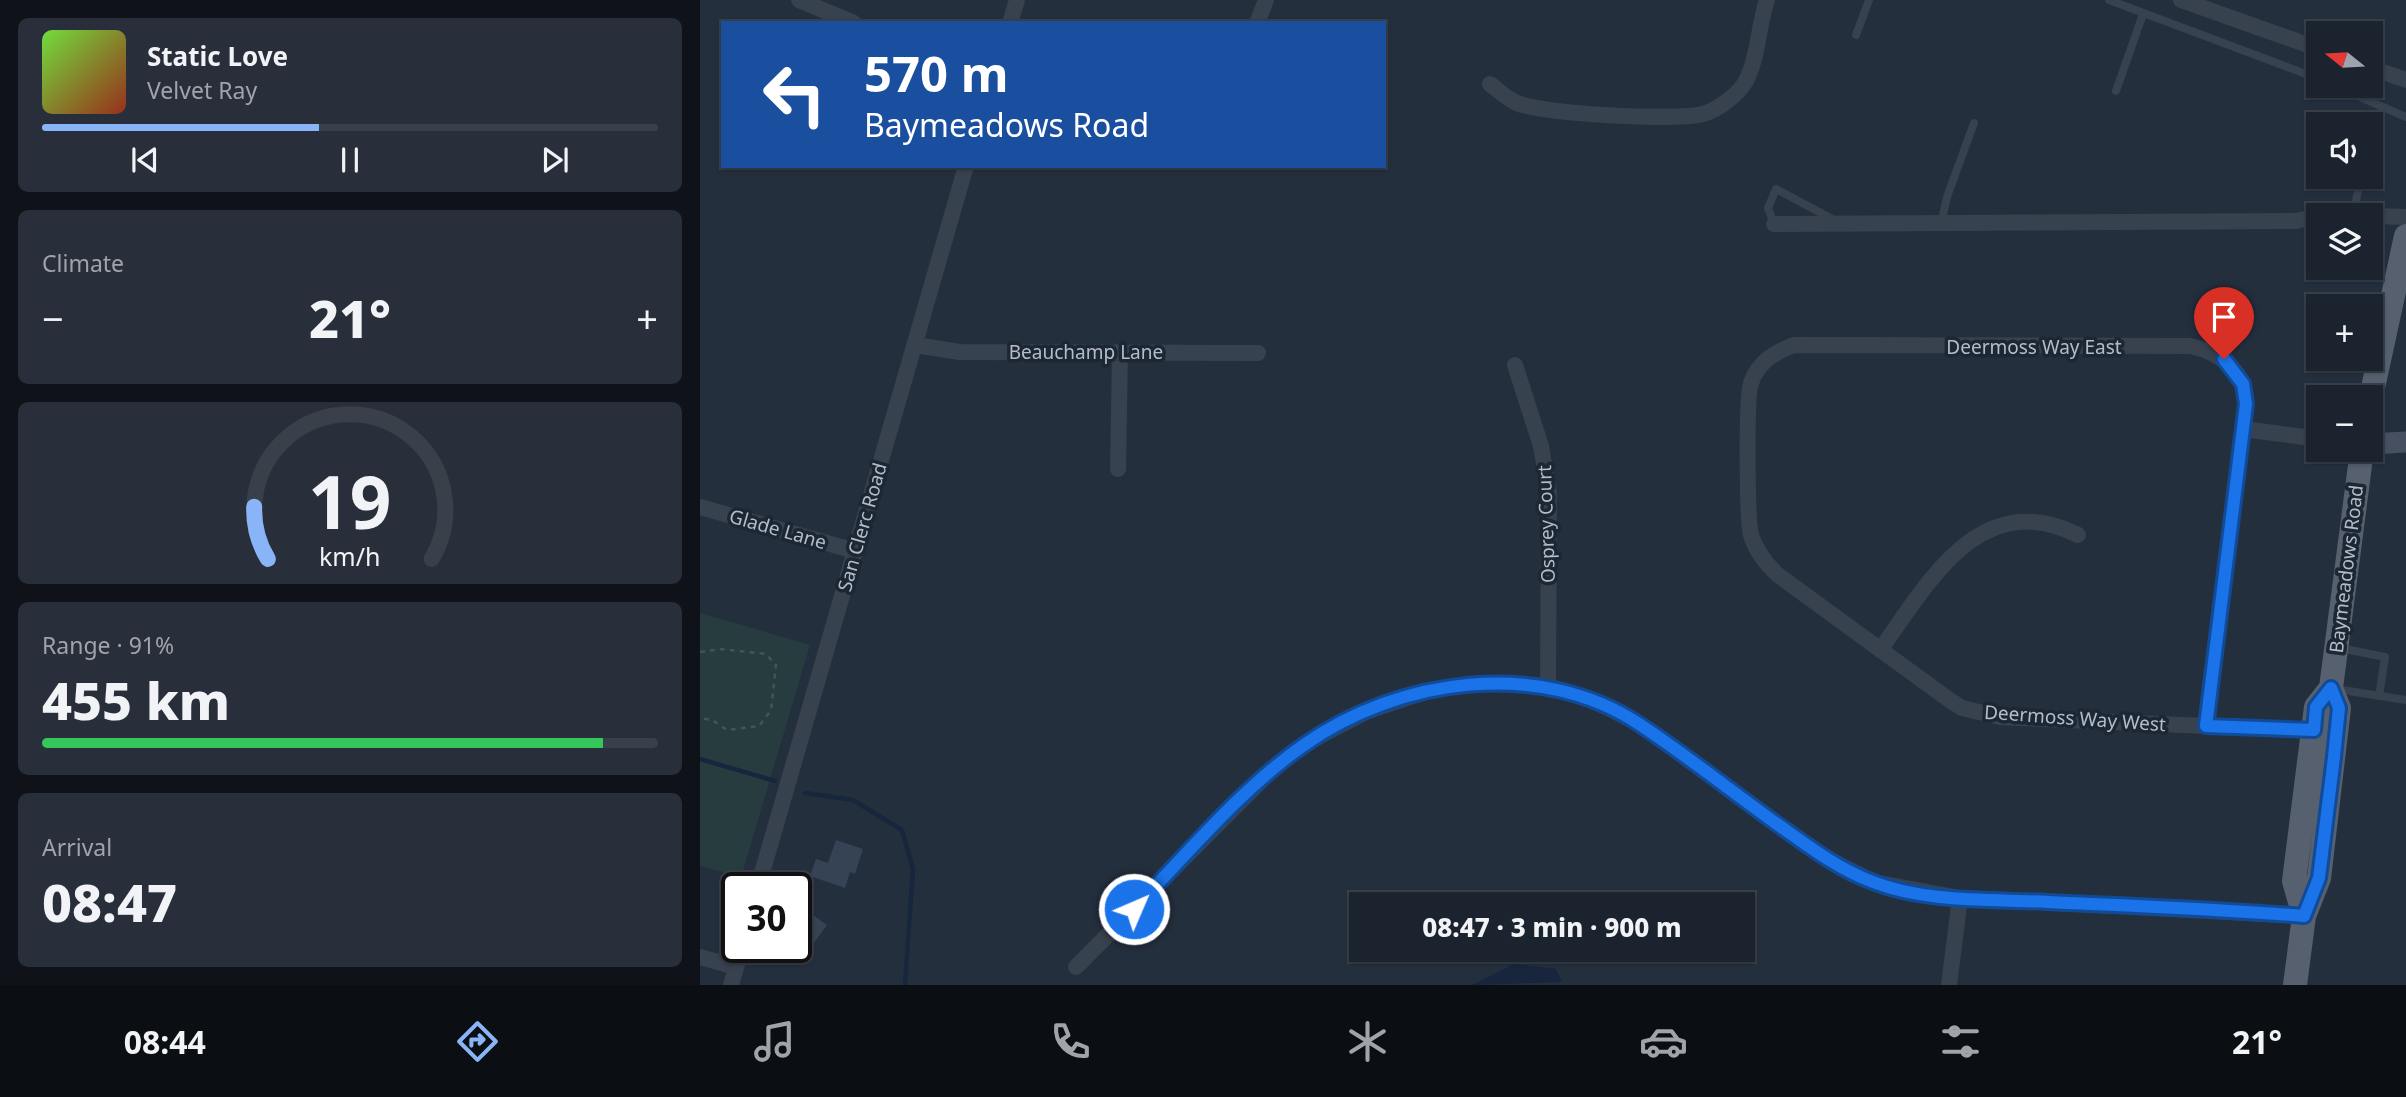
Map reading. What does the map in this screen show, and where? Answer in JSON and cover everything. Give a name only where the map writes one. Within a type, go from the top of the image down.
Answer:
[{"type":"main road","points":[[2374,385],[2406,236]]},
{"type":"main road","name":"Baymeadows Road","points":[[2295,985],[2304,916],[2319,878],[2339,708],[2331,688],[2360,462]]},
{"type":"main road","name":"Baymeadows Road","points":[[2304,916],[2294,881],[2316,707],[2331,688]]},
{"type":"street","points":[[799,0],[849,21]]},
{"type":"street","points":[[1011,21],[1017,0]]},
{"type":"street","points":[[1258,21],[1266,0]]},
{"type":"street","points":[[1490,84],[1517,103],[1585,114],[1704,113],[1723,104],[1743,86],[1753,61],[1759,23],[1767,0]]},
{"type":"street","points":[[2181,0],[2306,44]]},
{"type":"street","points":[[2384,72],[2406,80]]},
{"type":"street","name":"San Clerc Road","points":[[762,872],[965,168]]},
{"type":"street","points":[[2383,216],[2406,217]]},
{"type":"street","points":[[1774,224],[2306,219]]},
{"type":"street","name":"Beauchamp Lane","points":[[915,345],[960,352],[1258,353]]},
{"type":"street","name":"Deermoss Way East","points":[[1768,358],[1794,345],[2190,346],[2215,354],[2238,374],[2246,395],[2206,726]]},
{"type":"street","points":[[1118,468],[1120,352]]},
{"type":"street","name":"Deermoss Way West","points":[[1768,358],[1759,366],[1749,390],[1748,505],[1751,534],[1760,554],[1778,575],[1948,699],[1982,714],[2314,730]]},
{"type":"street","name":"Osprey Court","points":[[1515,365],[1541,446],[1549,494],[1548,686]]},
{"type":"street","points":[[2243,429],[2306,437]]},
{"type":"street","points":[[2383,443],[2406,442]]},
{"type":"street","name":"Glade Lane","points":[[700,507],[855,551]]},
{"type":"street","points":[[1880,650],[1940,566],[1968,542],[1993,528],[2014,523],[2053,522],[2078,535]]},
{"type":"street","points":[[1076,967],[1269,773],[1305,744],[1366,712],[1422,693],[1469,684],[1548,686],[1592,700],[1636,722],[1820,855],[1874,883],[1960,898],[2304,916]]},
{"type":"street","points":[[1950,985],[1960,898]]},
{"type":"street","points":[[700,957],[736,967]]},
{"type":"street","points":[[731,985],[737,963]]},
{"type":"lane","points":[[1856,35],[1869,0]]},
{"type":"lane","points":[[2109,0],[2306,74]]},
{"type":"lane","points":[[2116,91],[2143,14]]},
{"type":"lane","points":[[2361,98],[2406,117]]},
{"type":"lane","points":[[2381,112],[2382,108]]},
{"type":"lane","points":[[1941,224],[1947,197],[1974,123]]},
{"type":"lane","points":[[1774,224],[1768,208],[1776,189],[1842,224]]},
{"type":"lane","points":[[2336,648],[2385,657],[2379,696]]},
{"type":"lane","points":[[2331,688],[2406,700]]},
{"type":"path","points":[[700,652],[721,649],[766,654],[776,665],[771,710],[759,726],[727,730],[712,720],[700,718]]},
{"type":"green space","points":[[700,613],[810,645],[742,872],[722,872],[700,866]]},
{"type":"water","points":[[1514,964],[1556,969],[1562,982],[1472,985]]},
{"type":"building","points":[[836,840],[863,849],[855,874],[850,872],[845,888],[812,877],[816,859],[828,863]]},
{"type":"building","points":[[812,914],[827,925],[812,945]]},
{"type":"waterway","points":[[700,759],[775,781]]},
{"type":"waterway","points":[[805,793],[853,800],[902,830],[913,869],[905,985]]},
{"type":"route","points":[[1134,909],[1269,773],[1305,744],[1366,712],[1422,693],[1469,684],[1504,683],[1548,686],[1592,700],[1636,722],[1820,855],[1874,883],[1927,895],[1960,898],[2304,916],[2319,878],[2334,757],[2339,708],[2331,688],[2316,707],[2314,730],[2206,726],[2246,404],[2243,384],[2224,359]]}]
